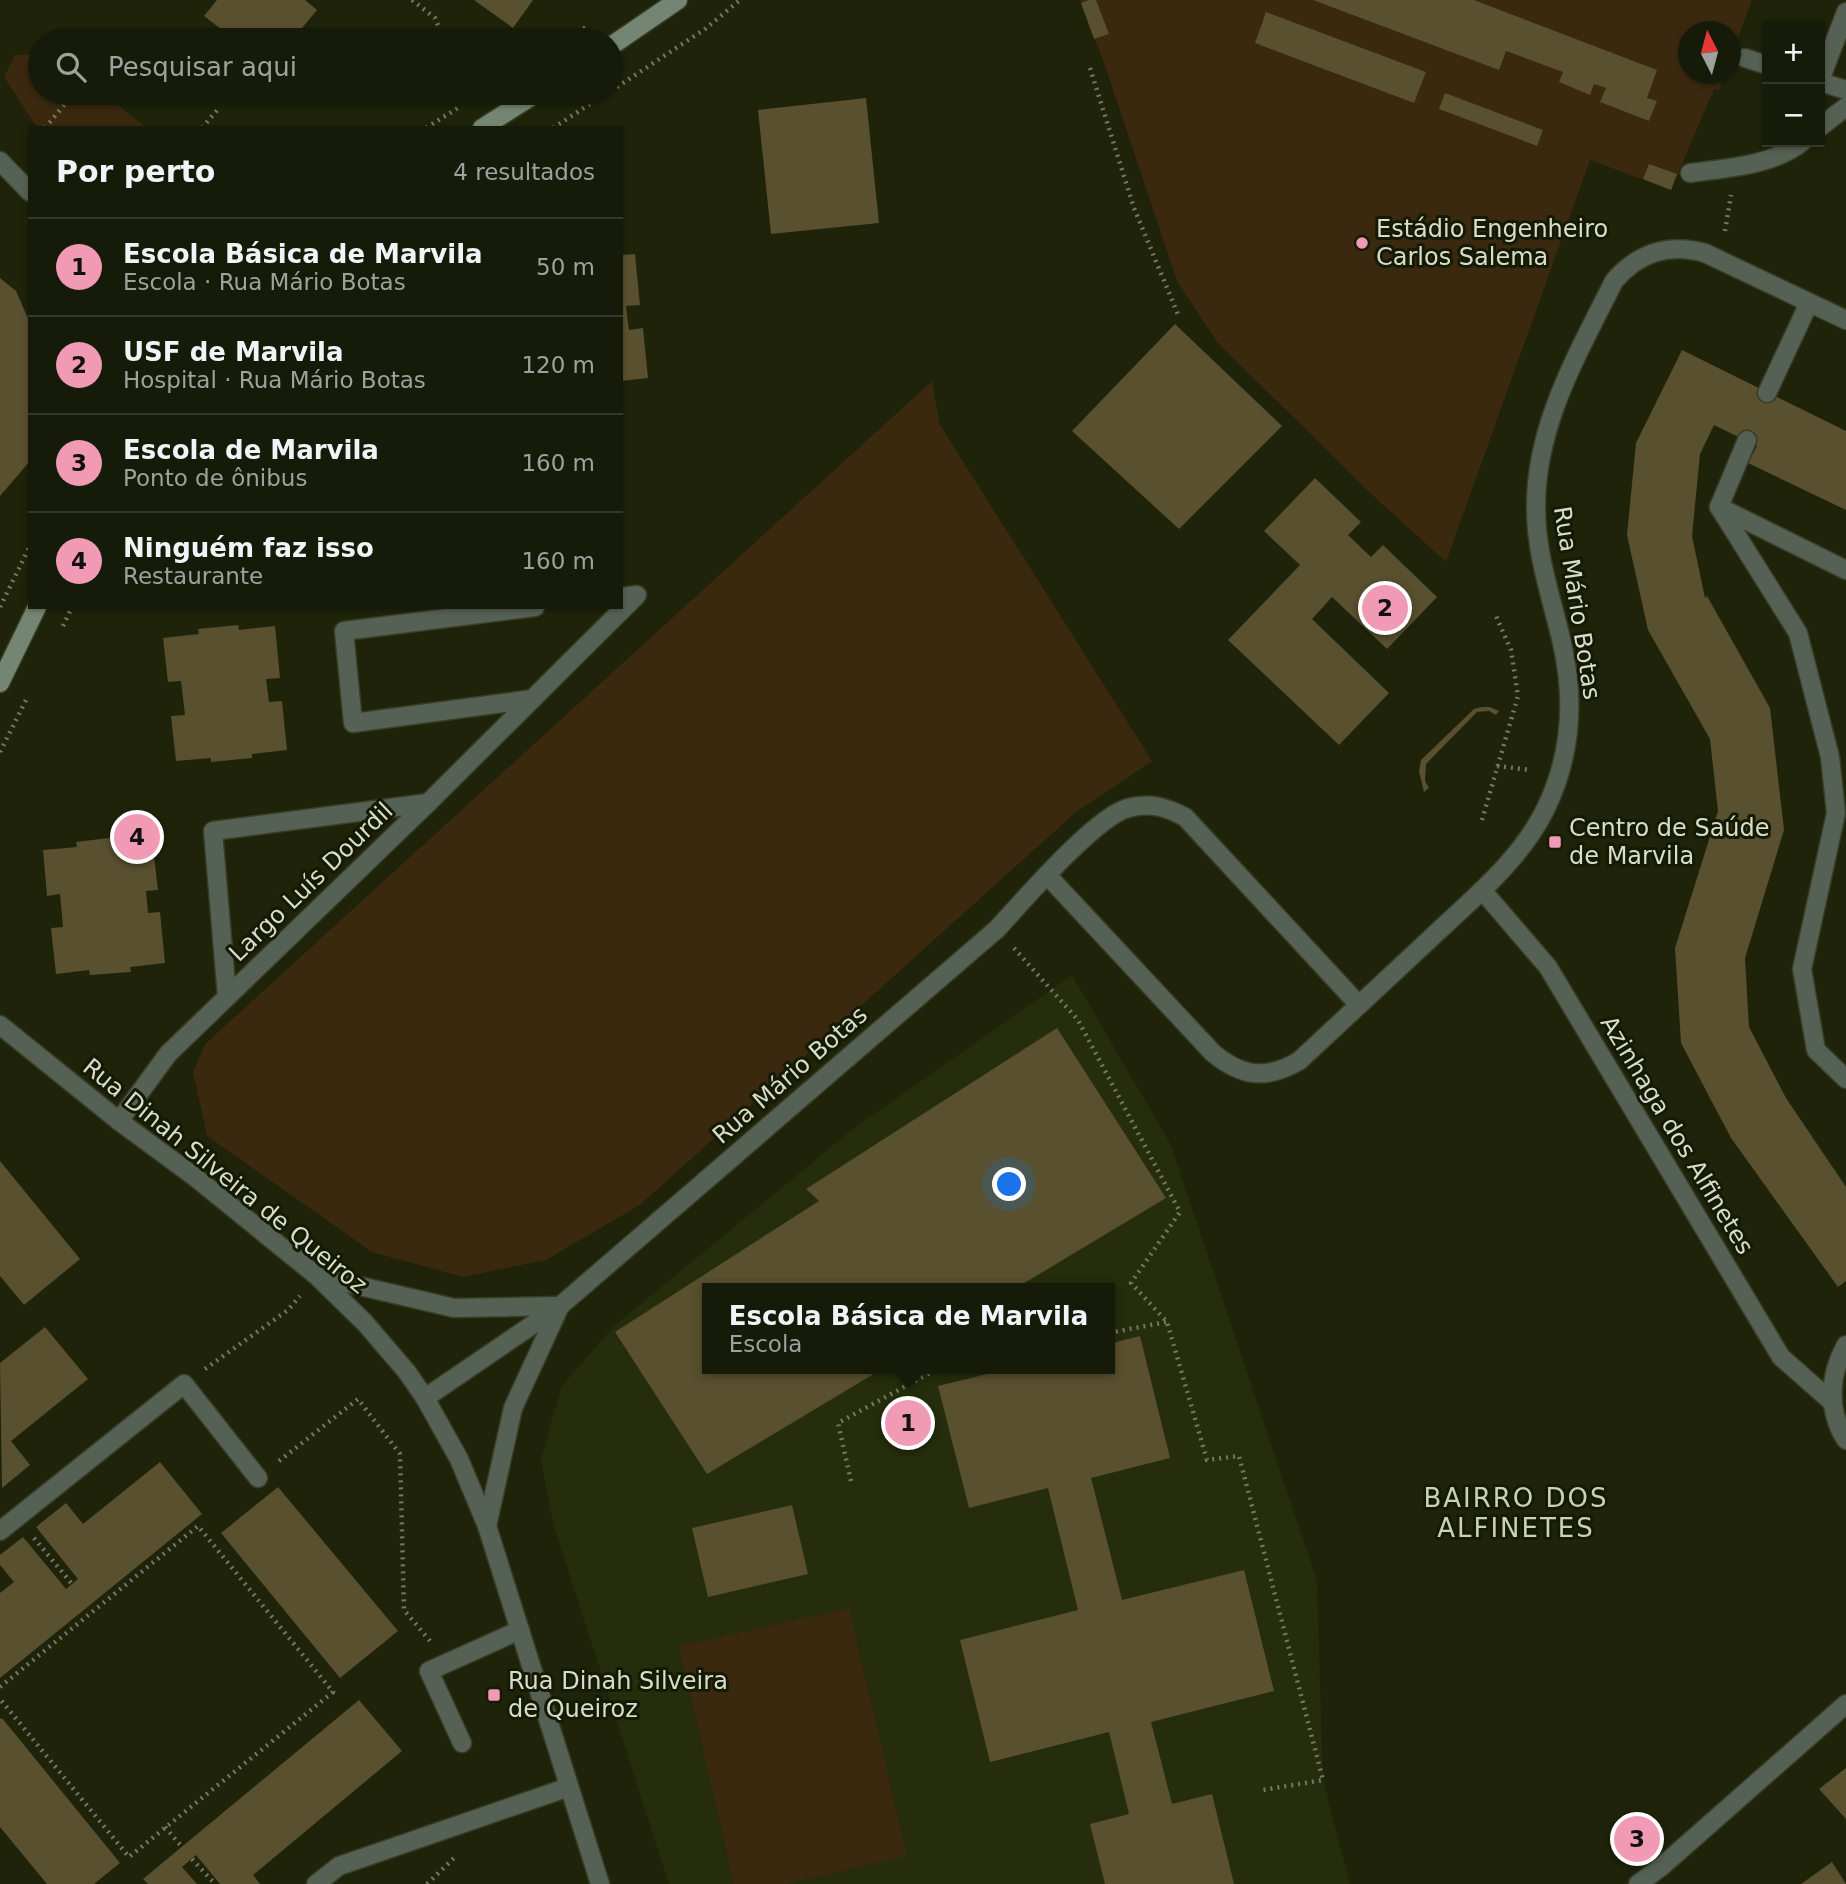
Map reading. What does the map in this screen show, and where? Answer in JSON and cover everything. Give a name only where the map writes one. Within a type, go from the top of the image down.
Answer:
[{"type":"main road","points":[[623,38],[678,0]]},
{"type":"main road","points":[[485,126],[518,105]]},
{"type":"main road","points":[[0,682],[36,609]]},
{"type":"street","points":[[1825,68],[1846,12]]},
{"type":"street","points":[[1745,58],[1762,63]]},
{"type":"street","points":[[1825,83],[1846,90]]},
{"type":"street","points":[[1825,123],[1846,107]]},
{"type":"street","points":[[1689,173],[1767,159],[1795,147]]},
{"type":"street","points":[[0,161],[28,190]]},
{"type":"street","name":"Rua Mário Botas","points":[[1047,875],[1213,1053],[1227,1064],[1259,1074],[1284,1070],[1299,1061],[1482,890],[1518,851],[1546,808],[1568,744],[1570,705],[1567,673],[1540,556],[1536,510],[1537,473],[1547,428],[1563,385],[1614,281],[1626,268],[1639,258],[1657,250],[1690,249],[1705,253],[1721,262]]},
{"type":"street","points":[[1721,262],[1846,320]]},
{"type":"street","points":[[1766,393],[1809,303]]},
{"type":"street","points":[[1719,507],[1747,440]]},
{"type":"street","points":[[1719,507],[1846,570]]},
{"type":"street","points":[[1719,507],[1798,633],[1830,757],[1836,813],[1802,969],[1816,1050],[1846,1079]]},
{"type":"street","name":"Largo Luís Dourdil","points":[[119,1121],[168,1054],[428,803],[637,595],[623,597]]},
{"type":"street","points":[[519,609],[344,631],[353,723],[533,699]]},
{"type":"street","name":"Largo Luís Dourdil","points":[[227,997],[213,831],[428,803]]},
{"type":"street","name":"Rua Mário Botas","points":[[425,1398],[560,1306],[997,929],[1047,875],[1108,817],[1125,809],[1143,805],[1168,808],[1185,817],[1359,1005]]},
{"type":"street","name":"Azinhaga dos Alfinetes","points":[[1482,890],[1548,967],[1781,1357],[1832,1402]]},
{"type":"street","name":"Rua Dinah Silveira de Queiroz","points":[[0,1025],[317,1276],[365,1322],[407,1372],[425,1398],[459,1459],[487,1526],[600,1884]]},
{"type":"street","points":[[317,1276],[454,1308],[560,1306]]},
{"type":"street","name":"Rua Mário Botas","points":[[487,1526],[513,1408],[560,1306]]},
{"type":"street","points":[[1846,1345],[1836,1365],[1832,1384],[1832,1402],[1846,1440]]},
{"type":"street","points":[[0,1531],[184,1384],[258,1478]]},
{"type":"street","points":[[462,1742],[429,1671],[520,1630]]},
{"type":"street","points":[[1638,1884],[1661,1867],[1846,1704]]},
{"type":"street","points":[[316,1884],[339,1866],[569,1787]]},
{"type":"path","points":[[412,0],[435,18],[439,28]]},
{"type":"path","points":[[623,83],[705,29],[740,0]]},
{"type":"path","points":[[1090,68],[1134,208],[1180,317]]},
{"type":"path","points":[[47,126],[64,105]]},
{"type":"path","points":[[429,126],[463,105]]},
{"type":"path","points":[[556,126],[589,105]]},
{"type":"path","points":[[204,126],[218,109]]},
{"type":"path","points":[[1721,262],[1735,166]]},
{"type":"path","points":[[0,607],[28,550]]},
{"type":"path","points":[[1482,820],[1518,696],[1511,650],[1496,616]]},
{"type":"path","points":[[997,929],[1078,1020],[1180,1212],[1131,1283],[1167,1322],[1207,1460],[1239,1456],[1323,1780],[1263,1790]]},
{"type":"path","points":[[184,1384],[288,1310],[317,1276]]},
{"type":"path","points":[[1115,1332],[1167,1322]]},
{"type":"path","points":[[850,1480],[838,1423],[928,1374]]},
{"type":"path","points":[[258,1478],[358,1399],[400,1454],[404,1610],[449,1662]]},
{"type":"path","points":[[17,1517],[72,1584]]},
{"type":"path","points":[[0,1687],[198,1526],[333,1692],[129,1857],[0,1699]]},
{"type":"path","points":[[89,1605],[94,1610]]},
{"type":"path","points":[[165,1827],[182,1847]]},
{"type":"path","points":[[192,1859],[215,1884]]},
{"type":"shaded area","name":"Estádio Engenheiro Carlos Salema","points":[[1080,0],[1752,0],[1741,30],[1741,21],[1678,21],[1678,84],[1721,84],[1719,90],[1714,89],[1671,190],[1590,160],[1446,562],[1370,493],[1217,342],[1177,281],[1104,63]]},
{"type":"shaded area","points":[[28,54],[28,105],[117,105],[144,126],[38,126],[4,77],[15,55]]},
{"type":"shaded area","points":[[932,381],[940,425],[1152,761],[1075,813],[640,1205],[546,1260],[463,1277],[372,1252],[207,1136],[193,1072],[205,1044]]},
{"type":"shaded area","points":[[1072,975],[1171,1145],[1317,1581],[1323,1780],[1350,1884],[669,1884],[553,1523],[541,1460],[561,1387],[614,1326],[854,1128]]},
{"type":"shaded area","points":[[849,1608],[907,1856],[786,1884],[734,1884],[679,1646]]},
{"type":"building","points":[[217,0],[305,0],[317,10],[302,28],[220,28],[204,16]]},
{"type":"building","points":[[474,0],[533,0],[513,28]]},
{"type":"building","points":[[1096,0],[1109,34],[1094,39],[1081,3]]},
{"type":"building","points":[[1313,0],[1474,0],[1657,70],[1647,98],[1657,101],[1649,121],[1600,102],[1606,88],[1594,84],[1590,95],[1559,82],[1563,72],[1506,51],[1499,70]]},
{"type":"building","points":[[1266,12],[1426,72],[1414,103],[1255,43]]},
{"type":"building","points":[[1445,93],[1543,130],[1537,146],[1439,109]]},
{"type":"building","points":[[866,98],[879,223],[771,234],[758,110]]},
{"type":"building","points":[[1649,164],[1677,174],[1671,190],[1643,179]]},
{"type":"building","points":[[635,254],[640,305],[626,306],[629,330],[643,328],[648,378],[623,381],[623,255]]},
{"type":"building","points":[[0,278],[16,291],[28,318],[28,463],[0,496]]},
{"type":"building","points":[[1175,324],[1282,426],[1179,529],[1072,431]]},
{"type":"building","points":[[1682,350],[1846,431],[1846,510],[1748,463],[1757,446],[1714,425],[1700,454],[1692,536],[1705,598],[1707,596],[1770,708],[1784,830],[1745,958],[1749,1027],[1786,1098],[1846,1187],[1846,1281],[1838,1287],[1731,1138],[1681,1043],[1675,948],[1718,811],[1710,739],[1648,630],[1627,535],[1636,443]]},
{"type":"building","points":[[1315,478],[1361,522],[1348,535],[1371,557],[1383,545],[1437,597],[1387,649],[1332,597],[1312,619],[1389,693],[1339,745],[1228,640],[1300,565],[1264,531]]},
{"type":"building","points":[[238,625],[239,630],[275,626],[280,678],[266,679],[269,702],[282,701],[287,750],[252,754],[252,758],[211,762],[211,758],[176,761],[171,716],[185,715],[181,681],[168,682],[163,638],[199,634],[198,629]]},
{"type":"building","points":[[1482,707],[1499,711],[1496,715],[1489,711],[1477,712],[1426,764],[1425,781],[1429,788],[1424,792],[1419,771],[1421,760],[1474,709]]},
{"type":"building","points":[[117,837],[118,842],[152,839],[158,890],[146,891],[148,913],[160,912],[165,963],[130,967],[131,972],[90,975],[89,970],[56,974],[51,928],[63,927],[60,894],[47,896],[43,850],[77,847],[76,842]]},
{"type":"building","points":[[1057,1028],[1166,1198],[1024,1283],[702,1283],[702,1374],[874,1374],[707,1474],[615,1332],[819,1201],[806,1189]]},
{"type":"building","points":[[0,1161],[80,1259],[24,1305],[0,1276]]},
{"type":"building","points":[[45,1327],[88,1379],[11,1441],[30,1465],[2,1488],[0,1363]]},
{"type":"building","points":[[1140,1336],[1170,1458],[1091,1478],[1122,1600],[1244,1570],[1274,1691],[1151,1722],[1172,1804],[1212,1794],[1234,1884],[1105,1884],[1090,1824],[1129,1814],[1109,1732],[990,1762],[960,1640],[1078,1610],[1048,1488],[969,1508],[938,1386],[987,1374],[1115,1374],[1115,1342]]},
{"type":"building","points":[[160,1462],[202,1514],[0,1678],[0,1593],[14,1582],[0,1565],[0,1555],[23,1537],[66,1589],[78,1579],[36,1527],[66,1503],[83,1524]]},
{"type":"building","points":[[278,1487],[398,1631],[340,1678],[221,1533]]},
{"type":"building","points":[[792,1505],[808,1574],[708,1597],[692,1528]]},
{"type":"building","points":[[359,1700],[402,1751],[253,1875],[260,1884],[220,1884],[196,1855],[182,1867],[197,1884],[148,1884],[143,1879]]},
{"type":"building","points":[[2,1718],[120,1863],[94,1884],[47,1884],[0,1827]]},
{"type":"building","points":[[1846,1768],[1846,1819],[1819,1789]]},
{"type":"building","points":[[1832,1862],[1846,1884],[1801,1884]]},
{"type":"place","name":"Estádio Engenheiro Carlos Salema","points":[[1362,243]]},
{"type":"place","name":"USF de Marvila","points":[[1385,608]]},
{"type":"place","name":"Ninguém faz isso","points":[[137,837]]},
{"type":"place","name":"Centro de Saúde de Marvila","points":[[1555,842]]},
{"type":"place","name":"Escola Básica de Marvila","points":[[908,1423]]},
{"type":"place","name":"Rua Dinah Silveira de Queiroz","points":[[494,1695]]},
{"type":"place","name":"Escola de Marvila","points":[[1637,1839]]},
{"type":"district","name":"BAIRRO DOS ALFINETES","points":[[1516,1513]]}]
